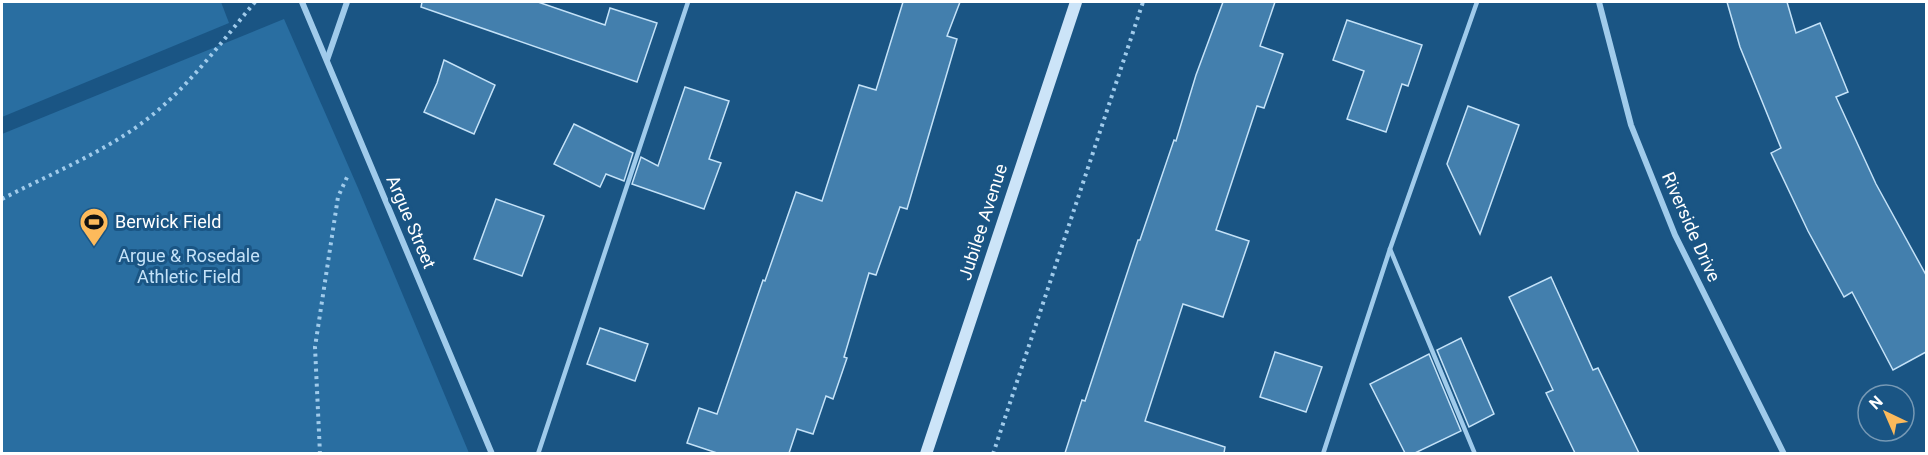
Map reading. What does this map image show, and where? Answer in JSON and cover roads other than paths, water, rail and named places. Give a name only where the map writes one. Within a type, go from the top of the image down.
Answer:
[{"type":"main road","name":"Jubilee Avenue","points":[[926,453],[1076,2]]},
{"type":"street","name":"Argue Street","points":[[302,2],[492,453]]},
{"type":"street","points":[[327,61],[347,2]]},
{"type":"street","name":"Riverside Drive","points":[[1599,2],[1630,125],[1675,235],[1784,453]]},
{"type":"lane","points":[[538,453],[688,2]]},
{"type":"lane","points":[[1323,453],[1390,249],[1477,2]]},
{"type":"lane","points":[[1390,249],[1475,453]]},
{"type":"place","name":"Berwick Field","points":[[94,248]]},
{"type":"park label","name":"Argue & Rosedale Athletic Field","points":[[189,266]]}]
